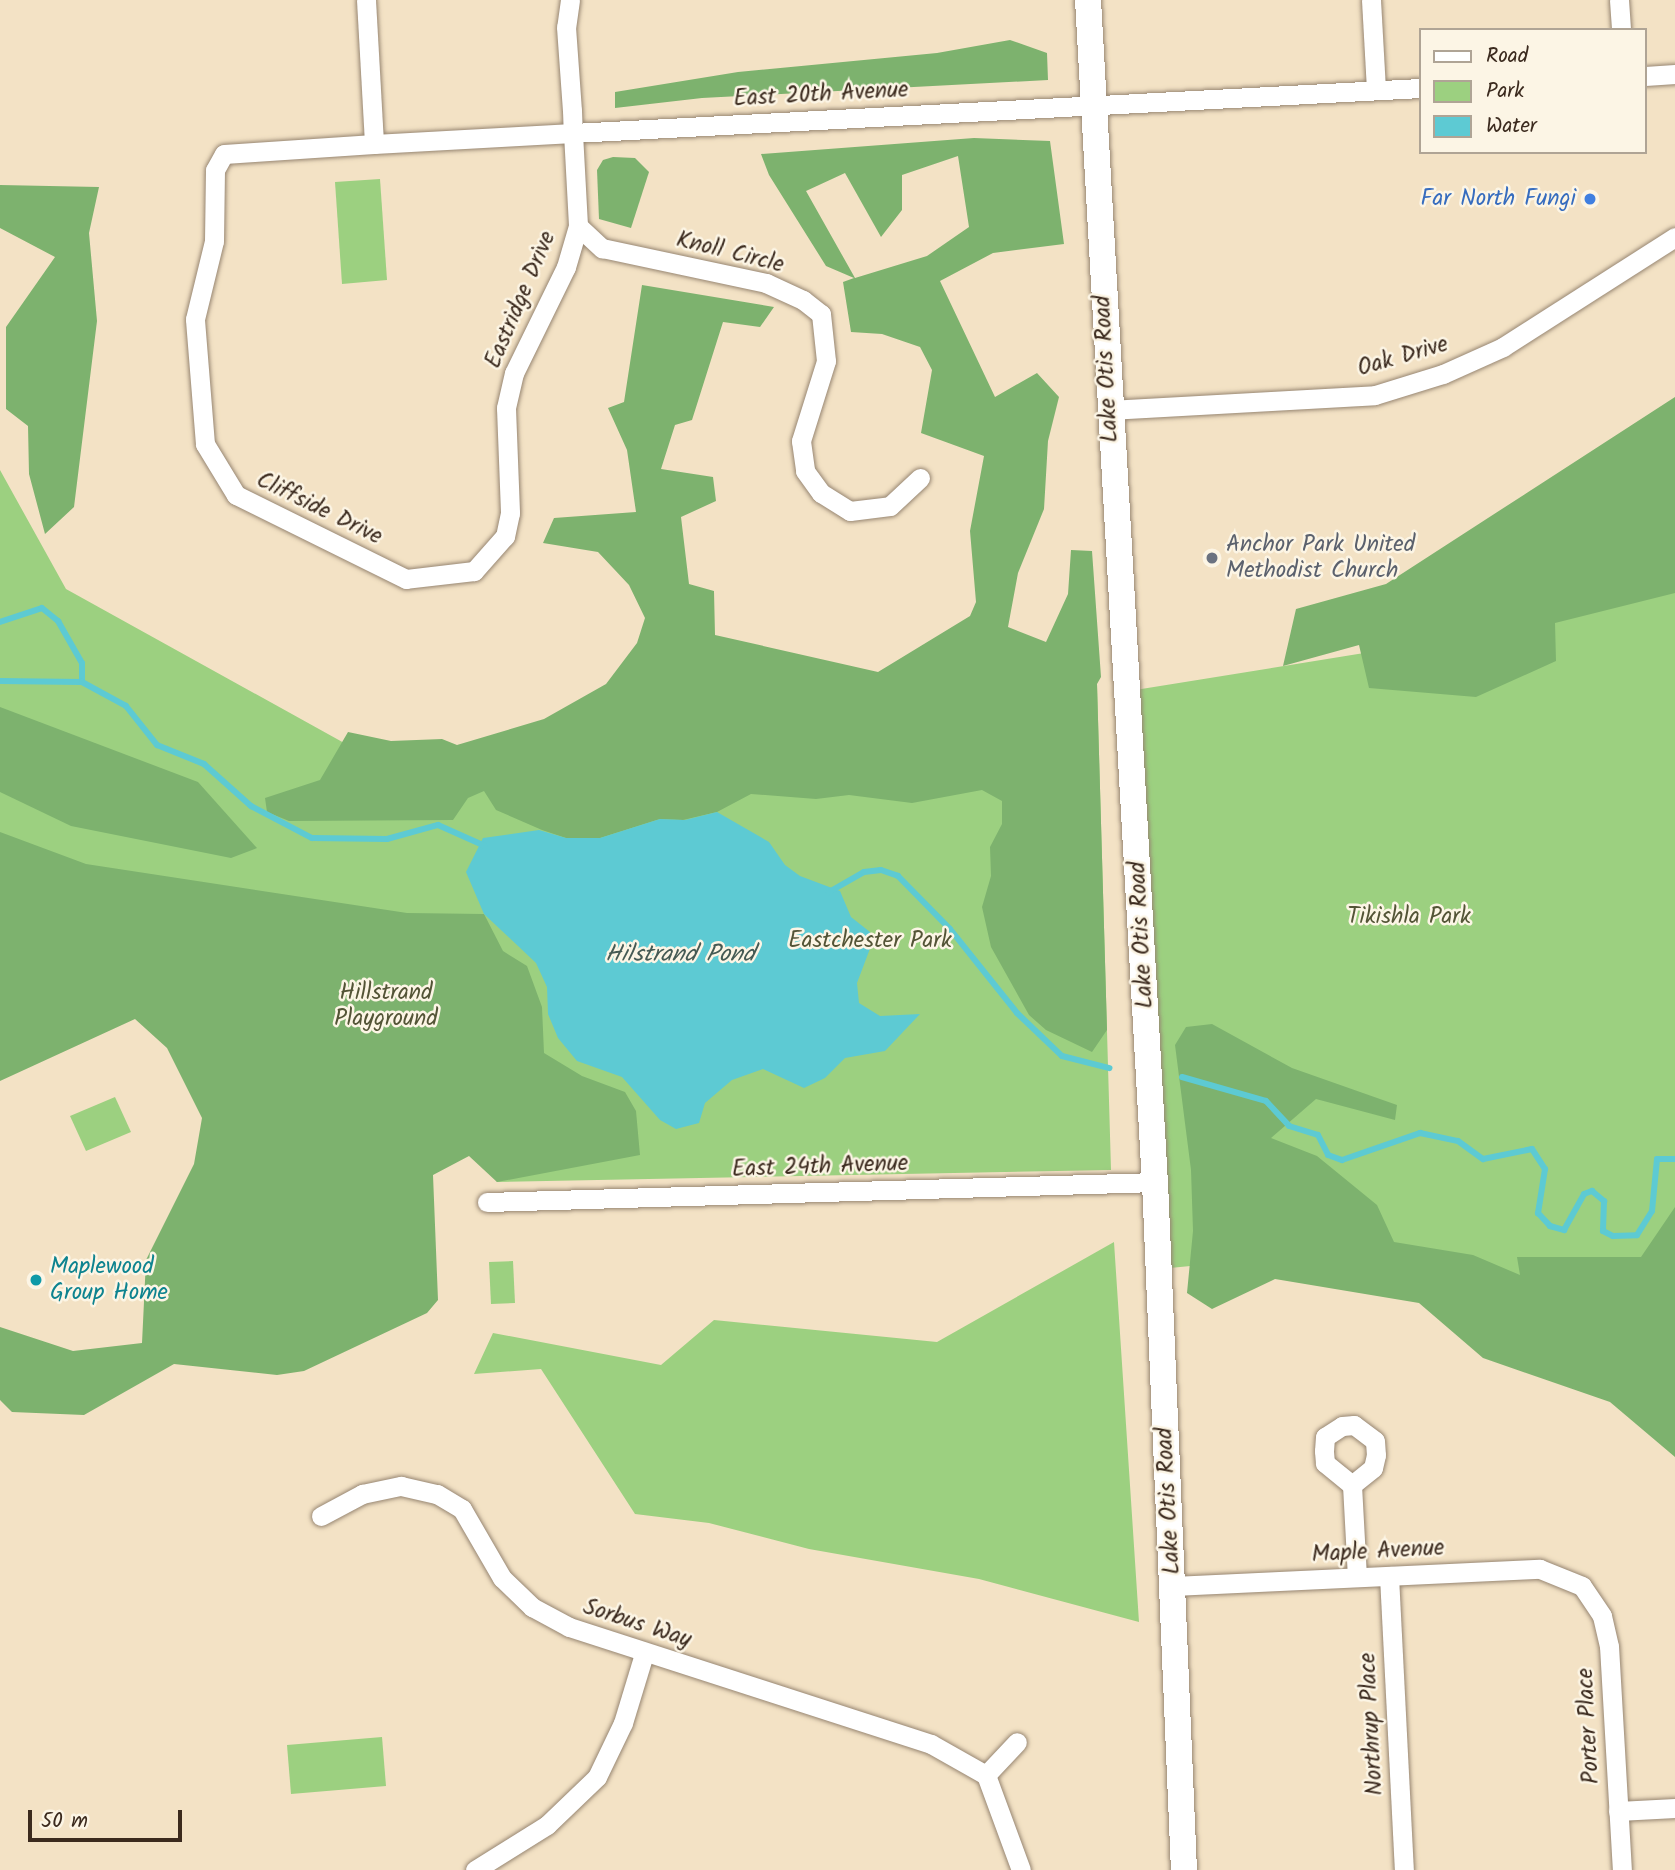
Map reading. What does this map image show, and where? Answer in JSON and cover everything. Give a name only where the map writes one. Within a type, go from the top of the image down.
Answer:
[{"type":"main road","name":"Lake Otis Road","points":[[1088,0],[1109,410],[1122,636],[1133,761],[1155,1182],[1184,1870]]},
{"type":"street","points":[[366,0],[374,144]]},
{"type":"street","name":"Eastridge Drive","points":[[505,536],[510,513],[506,408],[514,373],[566,267],[578,226],[566,27],[570,0]]},
{"type":"street","points":[[1371,0],[1376,90]]},
{"type":"street","points":[[1619,0],[1621,28]]},
{"type":"street","points":[[1647,76],[1675,74]]},
{"type":"street","name":"East 20th Avenue","points":[[224,155],[374,144],[1420,88]]},
{"type":"street","name":"Cliffside Drive","points":[[224,155],[215,170],[214,241],[195,319],[205,444],[236,495],[406,579],[474,571],[505,536]]},
{"type":"street","name":"Knoll Circle","points":[[578,226],[602,248],[766,283],[803,300],[821,314],[826,339],[826,361],[801,441],[805,471],[821,493],[850,511],[890,506],[919,478]]},
{"type":"street","name":"Oak Drive","points":[[1109,410],[1375,396],[1443,374],[1503,347],[1675,237]]},
{"type":"street","name":"East 24th Avenue","points":[[487,1202],[1155,1182]]},
{"type":"street","points":[[1352,1485],[1357,1577]]},
{"type":"street","name":"Sorbus Way","points":[[321,1516],[362,1494],[401,1486],[437,1494],[463,1509],[502,1578],[531,1607],[569,1628],[931,1744],[986,1775]]},
{"type":"street","name":"Maple Avenue","points":[[1173,1586],[1540,1569],[1582,1586]]},
{"type":"street","name":"Northrup Place","points":[[1389,1576],[1404,1870]]},
{"type":"street","name":"Porter Place","points":[[1582,1586],[1602,1616],[1609,1646],[1622,1870]]},
{"type":"street","points":[[475,1870],[547,1825],[597,1777],[624,1723],[644,1654]]},
{"type":"street","points":[[1017,1742],[986,1775],[1021,1870]]},
{"type":"street","points":[[1619,1811],[1675,1808]]},
{"type":"green space","points":[[1010,40],[1047,53],[1048,80],[702,98],[615,108],[615,92],[738,72],[937,53]]},
{"type":"green space","points":[[974,138],[1050,141],[1064,244],[993,253],[940,281],[995,397],[1037,373],[1059,397],[1048,441],[1044,509],[1018,573],[1008,627],[1046,642],[1068,594],[1071,550],[1092,551],[1101,677],[1097,684],[1107,1030],[1092,1052],[1046,1030],[1029,1015],[991,947],[982,907],[991,876],[990,847],[1002,824],[1002,801],[982,790],[912,803],[849,795],[816,799],[751,794],[717,812],[683,820],[660,819],[600,838],[566,838],[542,830],[496,810],[484,791],[468,798],[453,820],[289,821],[267,812],[265,798],[320,780],[348,732],[391,741],[442,739],[457,745],[544,719],[606,684],[637,643],[645,618],[629,585],[598,552],[543,543],[554,518],[636,512],[627,450],[608,408],[624,402],[642,285],[774,307],[760,327],[723,322],[692,420],[675,425],[661,469],[713,477],[716,501],[681,517],[689,584],[714,591],[715,635],[878,672],[970,616],[976,602],[970,531],[984,456],[921,433],[932,370],[920,347],[882,334],[851,332],[843,282],[854,278],[826,266],[769,175],[761,154]],"holes":[[[958,156],[969,227],[927,256],[855,278],[806,191],[845,173],[881,237],[902,210],[902,175]]]},
{"type":"green space","points":[[613,157],[635,158],[649,172],[631,228],[599,219],[597,170],[603,160]]},
{"type":"green space","points":[[380,179],[387,280],[342,284],[335,182]]},
{"type":"green space","points":[[0,185],[99,187],[89,233],[97,321],[74,507],[45,534],[29,474],[28,426],[6,409],[6,327],[55,257],[0,228]]},
{"type":"green space","points":[[1675,397],[1675,593],[1555,623],[1556,661],[1476,697],[1369,688],[1359,645],[1283,666],[1296,609],[1386,584]]},
{"type":"green space","name":"Tikishla Park","points":[[1675,435],[1675,1444],[1634,1408],[1324,1253],[1170,1268],[1129,691],[1395,648]]},
{"type":"green space","name":"Eastchester Park","points":[[0,470],[66,589],[364,754],[1097,684],[1111,1170],[497,1182],[479,1150],[129,992],[0,1047]]},
{"type":"green space","points":[[0,707],[198,782],[257,848],[231,858],[71,826],[0,792]]},
{"type":"green space","name":"Hillstrand Playground","points":[[0,832],[86,864],[407,913],[484,914],[503,951],[527,966],[542,1007],[544,1053],[582,1076],[625,1092],[636,1111],[640,1155],[497,1182],[469,1156],[433,1175],[438,1300],[427,1313],[304,1371],[277,1375],[174,1364],[84,1415],[12,1412],[0,1400],[0,1327],[73,1351],[142,1343],[146,1260],[194,1164],[202,1118],[167,1048],[135,1019],[0,1081]]},
{"type":"green space","points":[[1212,1024],[1292,1068],[1397,1105],[1395,1120],[1316,1099],[1271,1138],[1317,1156],[1377,1205],[1394,1242],[1473,1255],[1520,1275],[1517,1257],[1641,1257],[1675,1207],[1675,1457],[1610,1402],[1483,1358],[1419,1303],[1275,1279],[1212,1309],[1187,1293],[1193,1231],[1191,1170],[1175,1045],[1186,1027]]},
{"type":"green space","points":[[115,1097],[131,1132],[86,1151],[70,1116]]},
{"type":"green space","points":[[1114,1242],[1139,1622],[979,1579],[809,1549],[709,1523],[635,1514],[541,1369],[474,1374],[493,1333],[661,1365],[714,1320],[937,1342]]},
{"type":"green space","points":[[513,1261],[515,1303],[491,1304],[489,1262]]},
{"type":"green space","points":[[382,1737],[386,1786],[291,1794],[287,1745]]},
{"type":"water","name":"Hilstrand Pond","points":[[717,812],[769,842],[785,865],[800,876],[840,891],[851,917],[870,932],[871,946],[857,983],[859,1003],[880,1016],[920,1014],[885,1051],[845,1058],[825,1078],[804,1088],[763,1069],[732,1080],[705,1103],[699,1123],[676,1129],[660,1120],[622,1077],[577,1061],[558,1038],[548,1014],[547,987],[536,963],[484,914],[466,872],[483,838],[539,830],[566,838],[600,838],[660,819],[685,820]]},
{"type":"waterway","points":[[0,622],[42,608],[58,621],[82,663],[82,682]]},
{"type":"waterway","points":[[0,681],[82,682],[126,706],[157,745],[204,764],[251,806],[312,838],[387,839],[438,825],[485,846]]},
{"type":"waterway","points":[[829,892],[864,872],[881,870],[898,876],[950,929],[1017,1013],[1062,1056],[1109,1068]]},
{"type":"waterway","points":[[1182,1077],[1266,1101],[1289,1126],[1318,1135],[1328,1155],[1342,1160],[1420,1133],[1458,1141],[1483,1159],[1532,1149],[1545,1169],[1538,1213],[1550,1226],[1564,1230],[1584,1194],[1592,1191],[1604,1201],[1603,1231],[1613,1236],[1637,1235],[1652,1211],[1657,1159],[1675,1159]]},
{"type":"place","name":"Far North Fungi","points":[[1590,199]]},
{"type":"place","name":"Anchor Park United Methodist Church","points":[[1212,558]]},
{"type":"place","name":"Maplewood Group Home","points":[[36,1280]]}]
